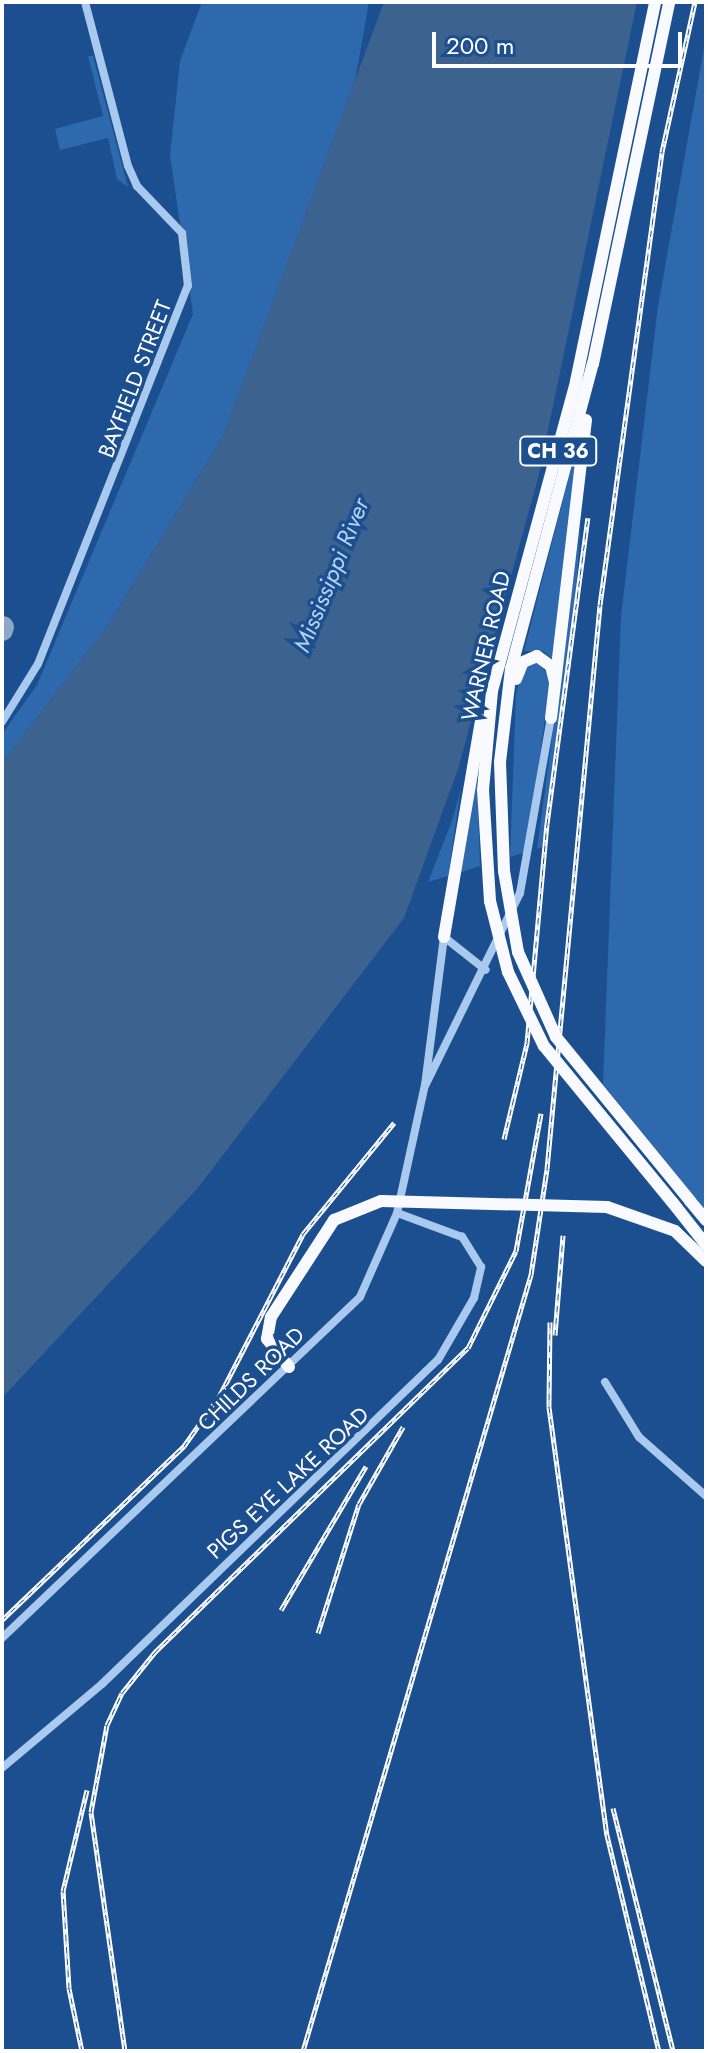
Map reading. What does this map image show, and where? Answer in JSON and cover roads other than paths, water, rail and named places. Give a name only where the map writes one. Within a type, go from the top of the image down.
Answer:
[{"type":"highway","name":"WARNER ROAD","points":[[655,2],[576,381],[504,636],[483,770],[490,901],[508,972],[544,1046],[706,1245]]},
{"type":"highway","name":"WARNER ROAD","points":[[669,2],[593,364],[519,632],[501,744],[504,871],[518,952],[556,1037],[706,1220]]},
{"type":"highway","points":[[551,718],[593,364]]},
{"type":"highway","points":[[444,937],[477,739],[504,636]]},
{"type":"highway","points":[[501,744],[518,671],[530,657],[543,658],[554,672],[551,718]]},
{"type":"highway","points":[[289,1367],[267,1339],[271,1317],[334,1220],[381,1201],[619,1208],[675,1231],[706,1261]]},
{"type":"street","name":"BAYFIELD STREET","points":[[2,722],[38,664],[188,286],[182,233],[132,179],[85,2]]},
{"type":"street","name":"CHILDS ROAD","points":[[425,1085],[486,970],[529,862],[551,718]]},
{"type":"street","name":"CHILDS ROAD","points":[[2,1638],[360,1297],[397,1213],[425,1085],[444,937]]},
{"type":"street","points":[[444,937],[486,970]]},
{"type":"street","name":"PIGS EYE LAKE ROAD","points":[[2,1768],[102,1684],[438,1360],[474,1298],[481,1267],[462,1237],[397,1213]]},
{"type":"street","points":[[605,1382],[639,1437],[706,1496]]},
{"type":"water","name":"Mississippi River","points":[[384,2],[637,2],[538,478],[458,769],[404,918],[197,1189],[2,1398],[2,763],[109,624],[223,436]]},
{"type":"railway","points":[[303,2051],[531,1275],[547,1169],[600,605],[662,152],[695,2]]},
{"type":"railway","points":[[504,1139],[527,1043],[547,824],[588,518]]},
{"type":"railway","points":[[125,2051],[91,1812],[107,1725],[122,1693],[155,1652],[468,1348],[516,1251],[541,1113]]},
{"type":"railway","points":[[2,1620],[184,1446],[220,1395],[303,1234],[394,1123]]},
{"type":"railway","points":[[555,1335],[563,1235]]},
{"type":"railway","points":[[550,1322],[549,1407],[607,1835],[659,2051]]},
{"type":"railway","points":[[318,1633],[359,1504],[403,1427]]},
{"type":"railway","points":[[281,1610],[366,1466]]},
{"type":"railway","points":[[82,2051],[69,1988],[63,1891],[87,1790]]},
{"type":"railway","points":[[613,1808],[673,2051]]}]
